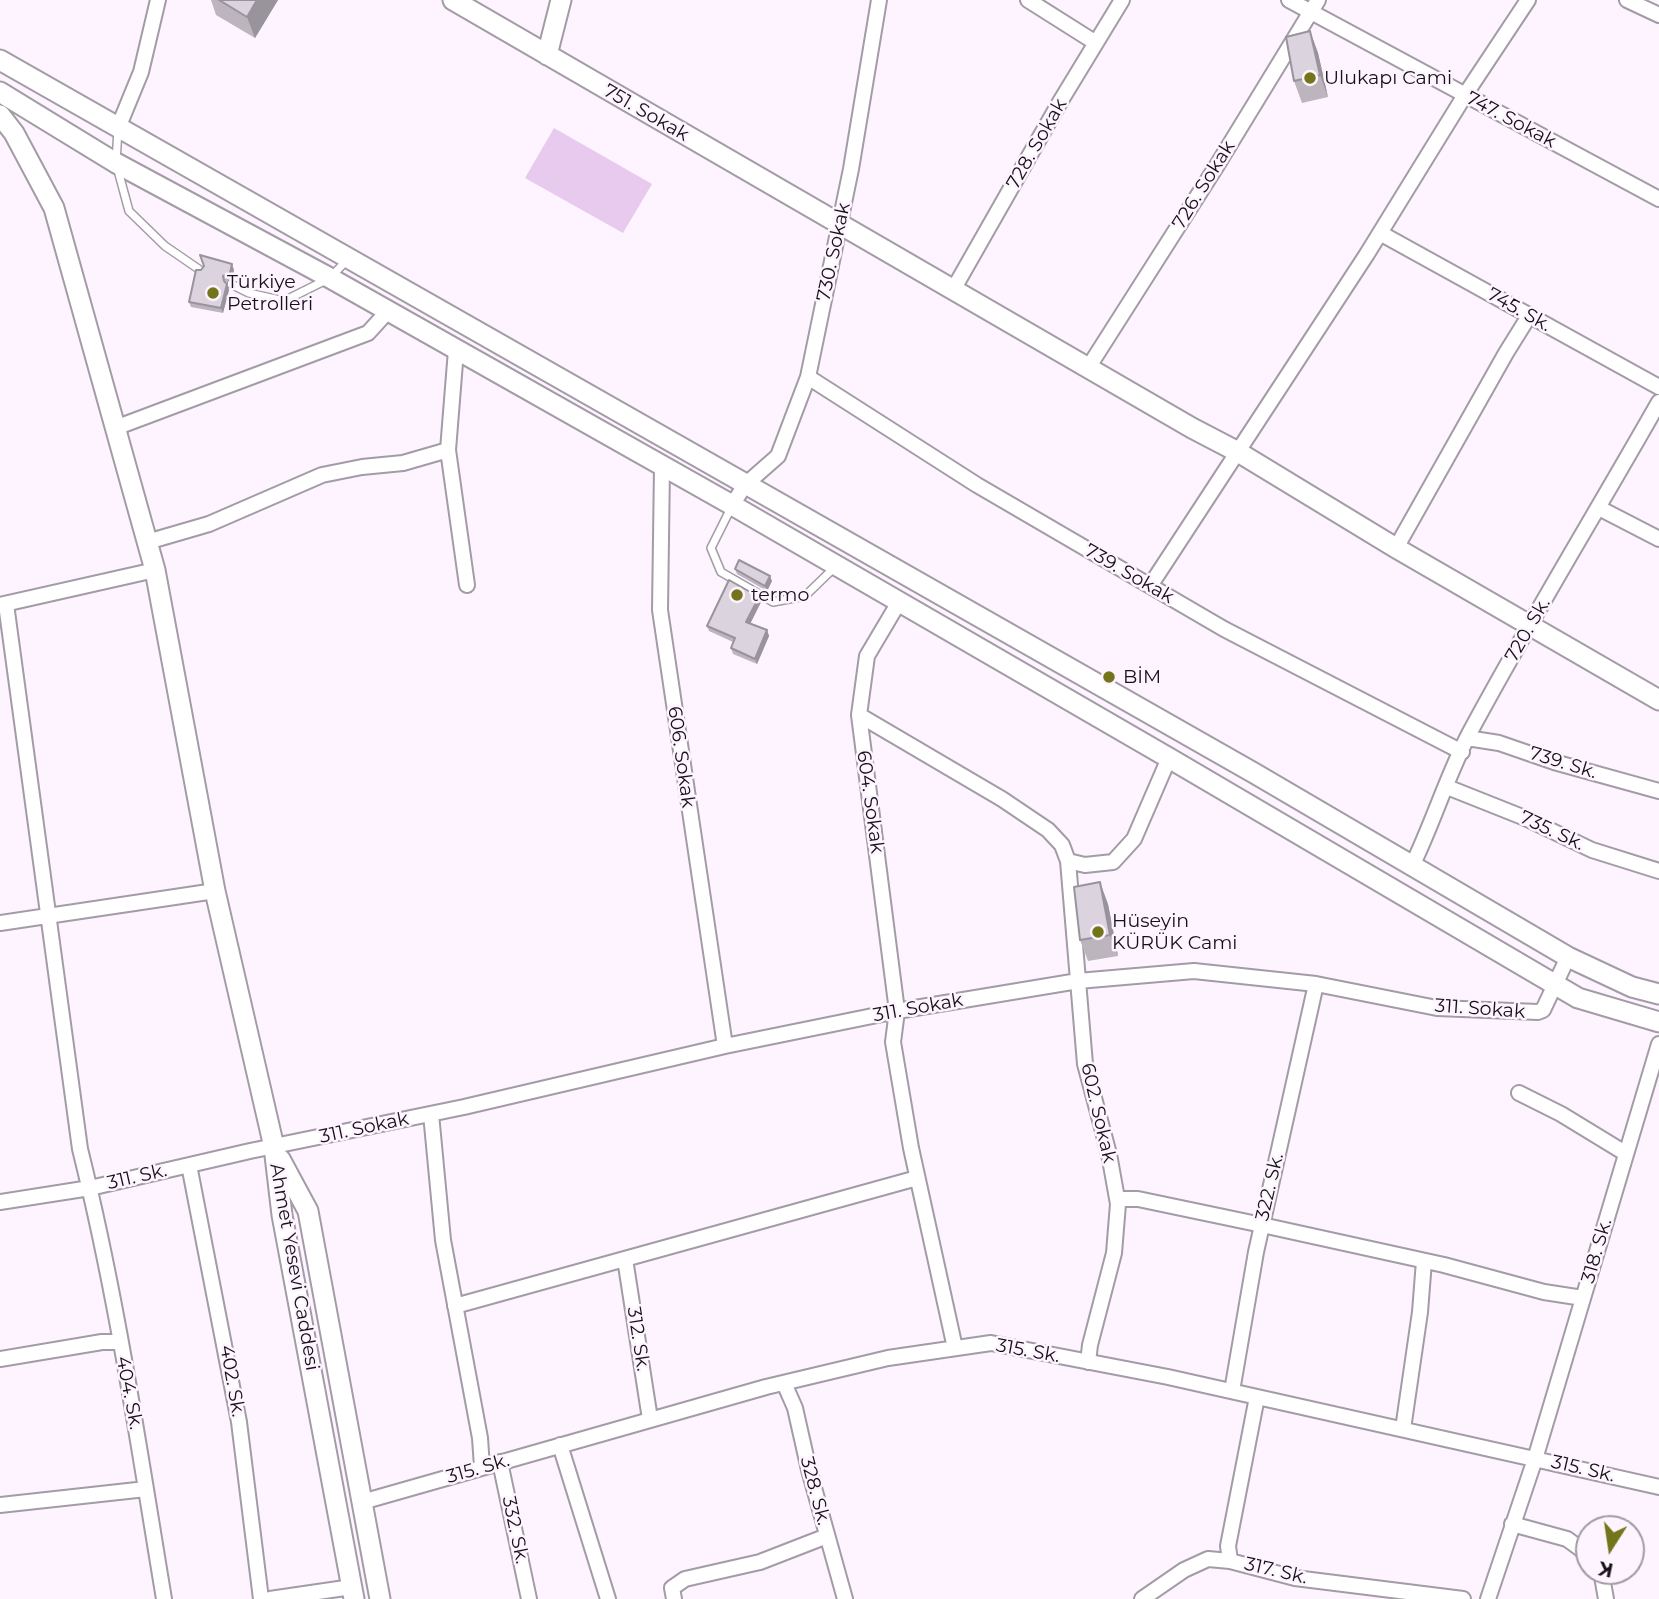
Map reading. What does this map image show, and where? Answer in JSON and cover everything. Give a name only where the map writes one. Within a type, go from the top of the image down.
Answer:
[{"type":"main road","name":"751. Sokak","points":[[453,0],[839,226],[1238,452],[1396,548],[1659,700]]},
{"type":"main road","points":[[547,55],[561,0]]},
{"type":"main road","points":[[0,60],[1242,766],[1567,957],[1632,987],[1659,994]]},
{"type":"main road","points":[[0,92],[116,163],[330,278],[733,505],[1578,998],[1659,1022]]},
{"type":"main road","points":[[0,115],[14,133],[54,208],[155,570],[215,891],[274,1147]]},
{"type":"main road","name":"Ahmet Yesevi Caddesi","points":[[274,1147],[307,1211],[380,1599]]},
{"type":"main road","name":"Ahmet Yesevi Caddesi","points":[[274,1147],[282,1215],[353,1593]]},
{"type":"street","points":[[118,128],[141,72],[158,0]]},
{"type":"street","name":"730. Sokak","points":[[733,505],[745,485],[778,456],[808,377],[851,169],[879,0]]},
{"type":"street","points":[[1028,0],[1096,43]]},
{"type":"street","name":"728. Sokak","points":[[953,290],[1122,0]]},
{"type":"street","name":"747. Sokak","points":[[1289,0],[1314,6],[1465,95],[1659,199]]},
{"type":"street","points":[[1150,586],[1528,0]]},
{"type":"street","points":[[1627,0],[1659,15]]},
{"type":"street","name":"726. Sokak","points":[[1088,368],[1314,6]]},
{"type":"street","name":"745. Sk.","points":[[1380,233],[1659,387]]},
{"type":"street","points":[[115,428],[368,333],[388,311]]},
{"type":"street","points":[[1396,548],[1529,316]]},
{"type":"street","points":[[456,350],[449,450],[467,585]]},
{"type":"street","name":"739. Sokak","points":[[808,377],[977,485],[1224,629],[1464,745]]},
{"type":"street","name":"720. Sk.","points":[[1412,866],[1464,745],[1659,402]]},
{"type":"street","points":[[147,542],[209,524],[322,475],[403,463],[449,450]]},
{"type":"street","name":"606. Sokak","points":[[662,467],[660,610],[725,1046]]},
{"type":"street","points":[[1600,508],[1659,539]]},
{"type":"street","points":[[836,566],[858,549]]},
{"type":"street","points":[[3,604],[155,570]]},
{"type":"street","name":"604. Sokak","points":[[899,602],[867,656],[859,715],[897,1011],[893,1042],[917,1178],[955,1348]]},
{"type":"street","name":"404. Sk.","points":[[3,604],[80,1149],[119,1342],[164,1599]]},
{"type":"street","points":[[859,715],[1002,799],[1048,830],[1062,845],[1068,862],[1085,865],[1113,862],[1134,839],[1169,758]]},
{"type":"street","name":"739. Sk.","points":[[1464,745],[1499,743],[1554,762],[1659,791]]},
{"type":"street","name":"735. Sk.","points":[[1447,787],[1525,818],[1592,850],[1659,872]]},
{"type":"street","name":"602. Sokak","points":[[1068,862],[1085,1064],[1109,1154],[1117,1199],[1114,1253],[1088,1362]]},
{"type":"street","points":[[0,923],[215,891]]},
{"type":"street","points":[[1555,984],[1567,957]]},
{"type":"street","name":"311. Sokak","points":[[274,1147],[431,1114],[725,1046],[897,1011],[1078,981],[1194,971],[1316,984],[1437,1008],[1538,1012],[1544,1010],[1555,984]]},
{"type":"street","name":"322. Sk.","points":[[1232,1391],[1262,1225],[1316,984]]},
{"type":"street","name":"318. Sk.","points":[[1488,1599],[1535,1458],[1659,1044]]},
{"type":"street","points":[[1519,1093],[1562,1114],[1625,1153]]},
{"type":"street","points":[[431,1114],[443,1240],[480,1438],[482,1467]]},
{"type":"street","name":"311. Sk.","points":[[0,1202],[90,1188],[274,1147]]},
{"type":"street","name":"402. Sk.","points":[[189,1165],[239,1422],[261,1599]]},
{"type":"street","points":[[455,1306],[917,1178]]},
{"type":"street","points":[[1117,1199],[1138,1199],[1262,1225],[1424,1261],[1544,1292],[1583,1298]]},
{"type":"street","name":"312. Sk.","points":[[625,1259],[650,1419]]},
{"type":"street","points":[[1403,1429],[1420,1312],[1424,1261]]},
{"type":"street","points":[[0,1359],[103,1342],[119,1342]]},
{"type":"street","name":"315. Sk.","points":[[362,1502],[784,1383],[888,1358],[991,1343],[1232,1391],[1659,1487]]},
{"type":"street","name":"328. Sk.","points":[[784,1383],[795,1408],[845,1599]]},
{"type":"street","points":[[1230,1561],[1228,1545],[1257,1397]]},
{"type":"street","points":[[560,1445],[608,1599]]},
{"type":"street","name":"332. Sk.","points":[[500,1462],[529,1599]]},
{"type":"street","points":[[0,1505],[146,1489]]},
{"type":"street","points":[[1512,1524],[1567,1539],[1575,1545]]},
{"type":"street","points":[[673,1593],[685,1579],[760,1562],[827,1536]]},
{"type":"street","name":"317. Sk.","points":[[1142,1599],[1184,1570],[1208,1559],[1230,1561],[1295,1578],[1463,1599]]},
{"type":"street","points":[[270,1599],[353,1593]]},
{"type":"lane","points":[[118,128],[116,163],[129,211],[165,246],[200,270]]},
{"type":"lane","points":[[230,284],[249,293],[284,300],[330,278],[348,259]]},
{"type":"lane","points":[[733,505],[710,548],[721,572],[773,602],[805,596],[836,566]]},
{"type":"shaded area","points":[[554,128],[652,184],[623,233],[525,178]]},
{"type":"building","points":[[219,0],[257,0],[247,17]]},
{"type":"building","points":[[1310,31],[1320,75],[1294,81],[1286,37]]},
{"type":"building","points":[[200,255],[232,264],[230,273],[223,276],[227,284],[221,308],[189,302],[196,270],[201,270],[204,266]]},
{"type":"building","points":[[739,560],[770,576],[765,586],[735,569]]},
{"type":"building","points":[[729,580],[759,597],[746,622],[767,630],[755,659],[731,648],[735,638],[707,626]]},
{"type":"building","points":[[1100,882],[1110,935],[1080,940],[1074,887]]},
{"type":"place","name":"Ulukapı Cami","points":[[1310,78]]},
{"type":"place","name":"Türkiye Petrolleri","points":[[213,293]]},
{"type":"place","name":"termo","points":[[737,595]]},
{"type":"place","name":"BİM","points":[[1109,677]]},
{"type":"place","name":"Hüseyin KÜRÜK Cami","points":[[1098,932]]}]
